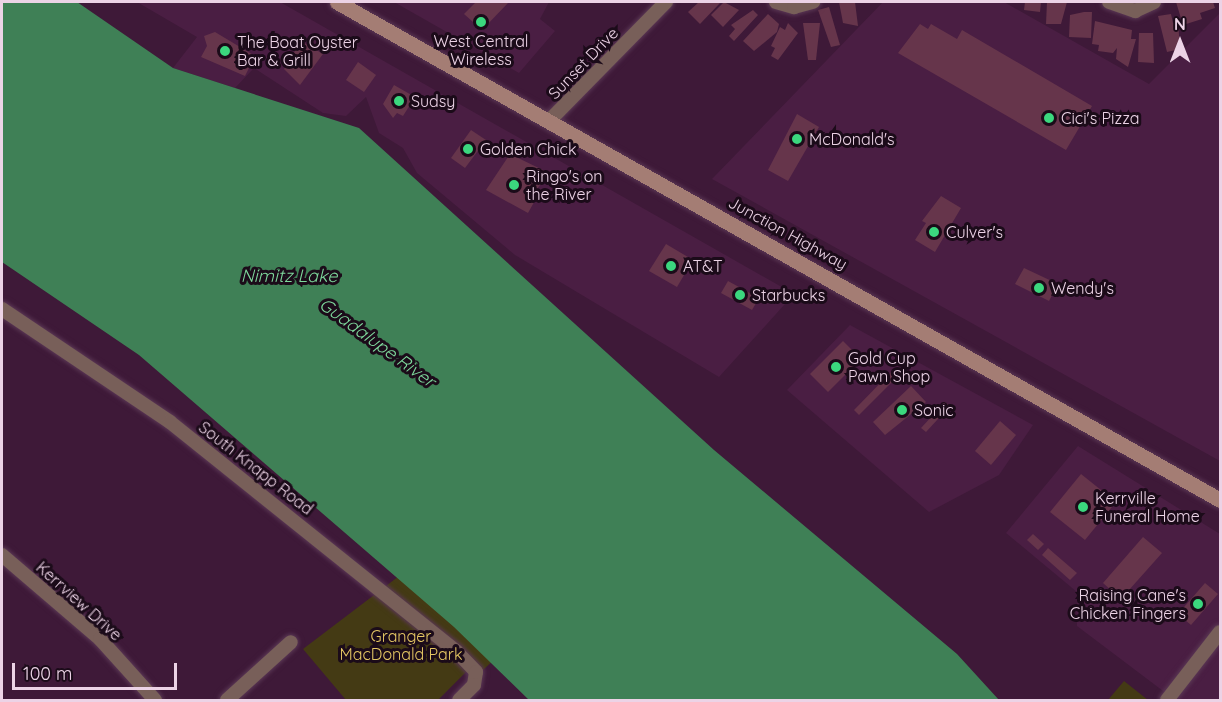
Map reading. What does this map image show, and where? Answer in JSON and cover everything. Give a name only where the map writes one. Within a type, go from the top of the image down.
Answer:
[{"type":"main road","name":"Junction Highway","points":[[337,2],[1221,500]]},
{"type":"street","name":"Sunset Drive","points":[[549,121],[666,2]]},
{"type":"street","points":[[776,2],[794,7],[813,2]]},
{"type":"street","points":[[1109,2],[1135,11],[1154,2]]},
{"type":"street","name":"South Knapp Road","points":[[2,309],[170,422],[432,631],[476,672],[474,686],[459,700]]},
{"type":"street","name":"Kerrview Drive","points":[[2,555],[100,639],[155,700]]},
{"type":"street","points":[[1167,700],[1221,632]]},
{"type":"street","points":[[227,700],[291,642]]},
{"type":"shaded area","points":[[137,2],[280,2],[794,294],[719,377],[515,255],[417,173],[403,148],[379,133],[366,97],[346,116],[323,113],[254,68],[235,88],[173,68],[197,37]]},
{"type":"shaded area","points":[[394,2],[549,2],[540,19],[555,31],[519,73]]},
{"type":"shaded area","points":[[883,2],[1004,2],[1149,84],[1220,13],[1220,461],[712,179]]},
{"type":"shaded area","points":[[850,325],[1033,425],[999,475],[929,512],[787,390]]},
{"type":"shaded area","points":[[1078,446],[1220,534],[1220,700],[1175,700],[1077,626],[1076,605],[1083,597],[1006,533]]},
{"type":"green space","name":"Granger MacDonald Park","points":[[407,570],[500,654],[481,672],[473,665],[438,700],[346,700],[303,649]]},
{"type":"green space","points":[[1124,681],[1148,700],[1108,700]]},
{"type":"water","name":"Nimitz Lake","points":[[2,2],[77,2],[173,68],[359,128],[714,450],[957,654],[999,700],[529,700],[454,627],[139,355],[2,262]]},
{"type":"building","name":"West Central Wireless","points":[[476,2],[509,2],[482,30],[464,14]]},
{"type":"building","points":[[699,2],[721,2],[700,24],[688,12]]},
{"type":"building","points":[[724,2],[739,10],[723,27],[711,15]]},
{"type":"building","points":[[839,2],[855,2],[858,26],[843,23]]},
{"type":"building","points":[[1025,2],[1041,2],[1040,12],[1024,10]]},
{"type":"building","points":[[1047,2],[1067,2],[1061,24],[1046,24]]},
{"type":"building","points":[[1176,2],[1213,2],[1215,8],[1200,13],[1202,19],[1183,25]]},
{"type":"building","points":[[829,7],[840,45],[831,47],[818,10]]},
{"type":"building","points":[[753,10],[758,15],[734,41],[729,36],[735,29],[731,25]]},
{"type":"building","points":[[1092,12],[1091,38],[1069,37],[1070,15]]},
{"type":"building","points":[[768,14],[779,24],[777,32],[754,51],[743,41]]},
{"type":"building","points":[[1171,14],[1173,23],[1178,21],[1180,49],[1167,52],[1158,16]]},
{"type":"building","points":[[1095,21],[1132,30],[1131,39],[1136,39],[1128,67],[1116,59],[1117,48],[1113,53],[1098,51],[1099,45],[1092,44]]},
{"type":"building","points":[[788,23],[798,33],[778,60],[771,56],[775,48],[771,46],[780,27],[785,30]]},
{"type":"building","points":[[803,23],[820,23],[816,60],[808,60]]},
{"type":"building","points":[[920,24],[928,29],[931,24],[957,39],[962,30],[1092,106],[1066,150],[898,53]]},
{"type":"building","name":"The Boat Oyster Bar & Grill","points":[[215,32],[255,56],[245,76],[201,57],[207,46],[204,36]]},
{"type":"building","points":[[1139,33],[1153,33],[1154,63],[1138,62]]},
{"type":"building","points":[[301,41],[323,54],[300,85],[284,69]]},
{"type":"building","points":[[358,62],[376,75],[364,92],[346,80]]},
{"type":"building","name":"Sudsy","points":[[394,85],[415,97],[403,116],[397,113],[393,118],[383,104]]},
{"type":"building","name":"McDonald's","points":[[797,114],[819,127],[788,181],[768,170]]},
{"type":"building","name":"Golden Chick","points":[[471,130],[486,140],[465,168],[451,158]]},
{"type":"building","name":"Ringo's on the River","points":[[510,154],[549,173],[534,193],[538,195],[528,213],[486,190]]},
{"type":"building","name":"Culver's","points":[[941,196],[961,208],[935,252],[915,240],[926,223],[922,221]]},
{"type":"building","name":"AT&T","points":[[666,244],[693,260],[677,287],[649,271]]},
{"type":"building","name":"Wendy's","points":[[1024,268],[1058,284],[1049,301],[1015,284]]},
{"type":"building","name":"Starbucks","points":[[728,281],[759,298],[752,310],[721,293]]},
{"type":"building","name":"Gold Cup Pawn Shop","points":[[843,341],[861,359],[828,392],[810,374]]},
{"type":"building","points":[[894,369],[899,375],[859,415],[854,410]]},
{"type":"building","name":"Sonic","points":[[911,386],[926,402],[885,435],[873,422]]},
{"type":"building","points":[[945,402],[950,406],[926,432],[921,428]]},
{"type":"building","points":[[1000,421],[1016,435],[991,465],[975,451]]},
{"type":"building","name":"Kerrville Funeral Home","points":[[1081,474],[1116,502],[1085,540],[1050,512]]},
{"type":"building","points":[[1033,534],[1044,544],[1038,550],[1027,540]]},
{"type":"building","points":[[1143,537],[1162,553],[1121,599],[1103,583]]},
{"type":"building","points":[[1048,548],[1077,573],[1070,580],[1042,555]]},
{"type":"building","name":"Raising Cane's Chicken Fingers","points":[[1205,583],[1218,594],[1191,625],[1178,614]]},
{"type":"place","name":"West Central Wireless","points":[[481,22]]},
{"type":"place","name":"The Boat Oyster Bar & Grill","points":[[225,51]]},
{"type":"place","name":"Sudsy","points":[[399,101]]},
{"type":"place","name":"Cici's Pizza","points":[[1049,118]]},
{"type":"place","name":"McDonald's","points":[[797,139]]},
{"type":"place","name":"Golden Chick","points":[[468,149]]},
{"type":"place","name":"Ringo's on the River","points":[[514,185]]},
{"type":"place","name":"Culver's","points":[[934,232]]},
{"type":"place","name":"AT&T","points":[[671,266]]},
{"type":"place","name":"Wendy's","points":[[1039,288]]},
{"type":"place","name":"Starbucks","points":[[740,295]]},
{"type":"place","name":"Gold Cup Pawn Shop","points":[[836,367]]},
{"type":"place","name":"Sonic","points":[[902,410]]},
{"type":"place","name":"Kerrville Funeral Home","points":[[1083,507]]},
{"type":"place","name":"Raising Cane's Chicken Fingers","points":[[1198,604]]},
{"type":"water label","name":"Guadalupe River","points":[[377,343]]}]
